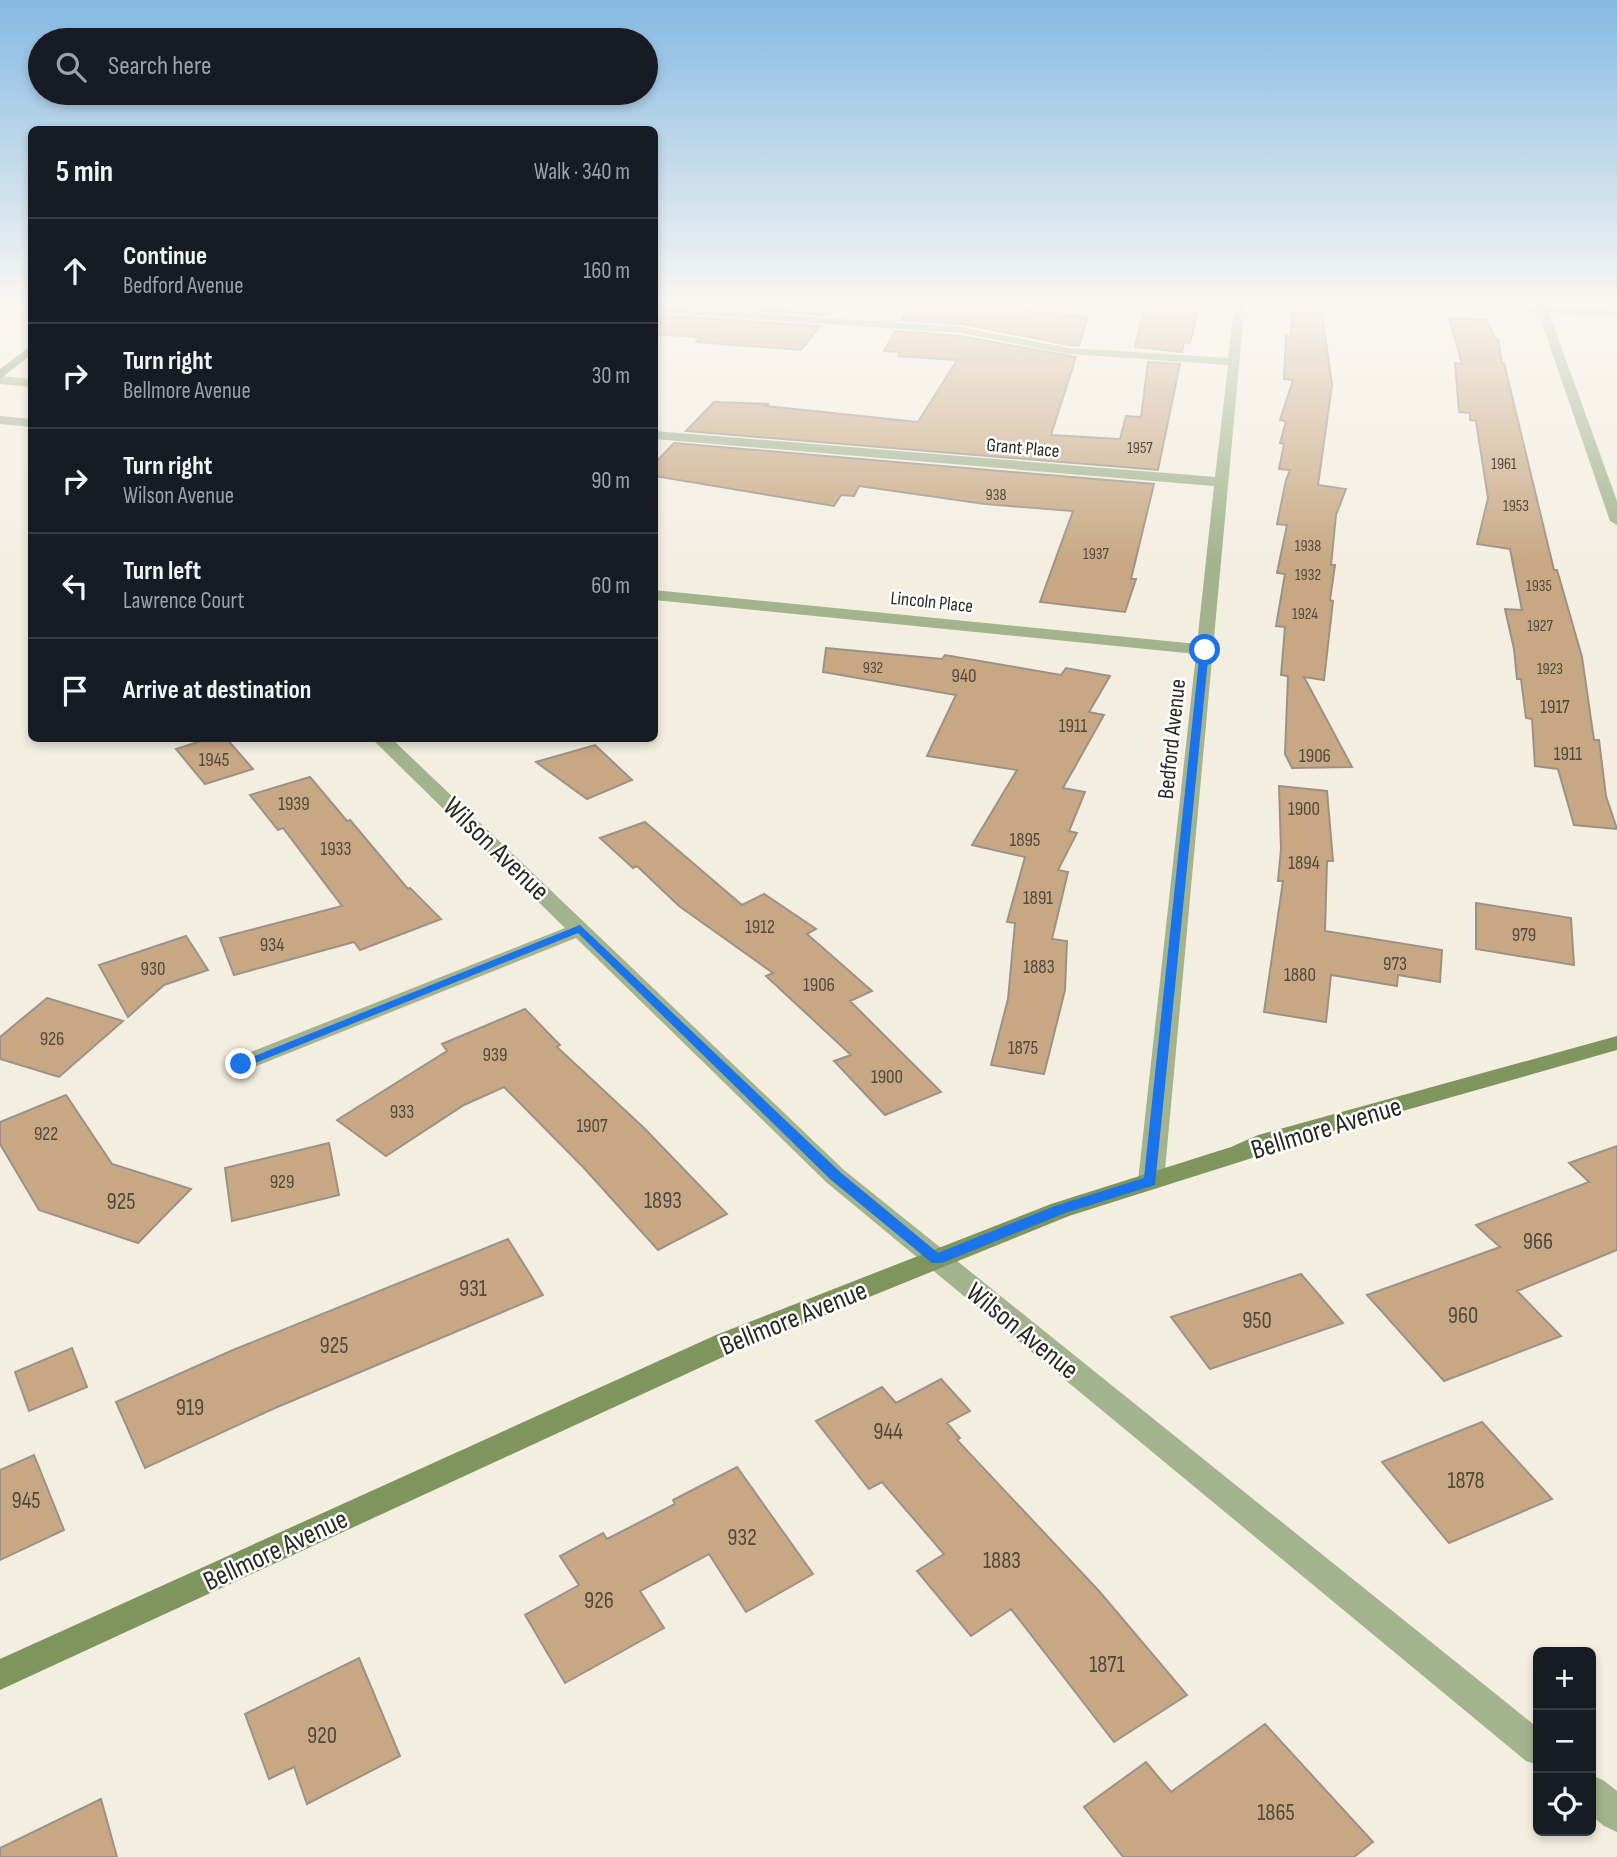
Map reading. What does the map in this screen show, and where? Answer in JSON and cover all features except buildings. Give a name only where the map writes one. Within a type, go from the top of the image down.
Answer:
[{"type":"main road","name":"Bellmore Avenue","points":[[0,1675],[726,1343],[1060,1210],[1240,1153],[1267,1141],[1617,1043]]},
{"type":"street","name":"Bedford Avenue","points":[[1151,1181],[1231,388]]},
{"type":"street","points":[[1570,388],[1617,521]]},
{"type":"street","points":[[0,420],[28,423]]},
{"type":"street","name":"Grant Place","points":[[658,435],[1220,482]]},
{"type":"street","name":"Lincoln Place","points":[[658,595],[1205,650]]},
{"type":"street","name":"Wilson Avenue","points":[[384,742],[835,1175],[1533,1745]]},
{"type":"street","points":[[241,1064],[580,929]]},
{"type":"street","points":[[1596,1796],[1617,1814]]},
{"type":"route","points":[[241,1064],[580,929],[835,1175],[937,1259],[1060,1210],[1151,1181],[1205,650]]}]
